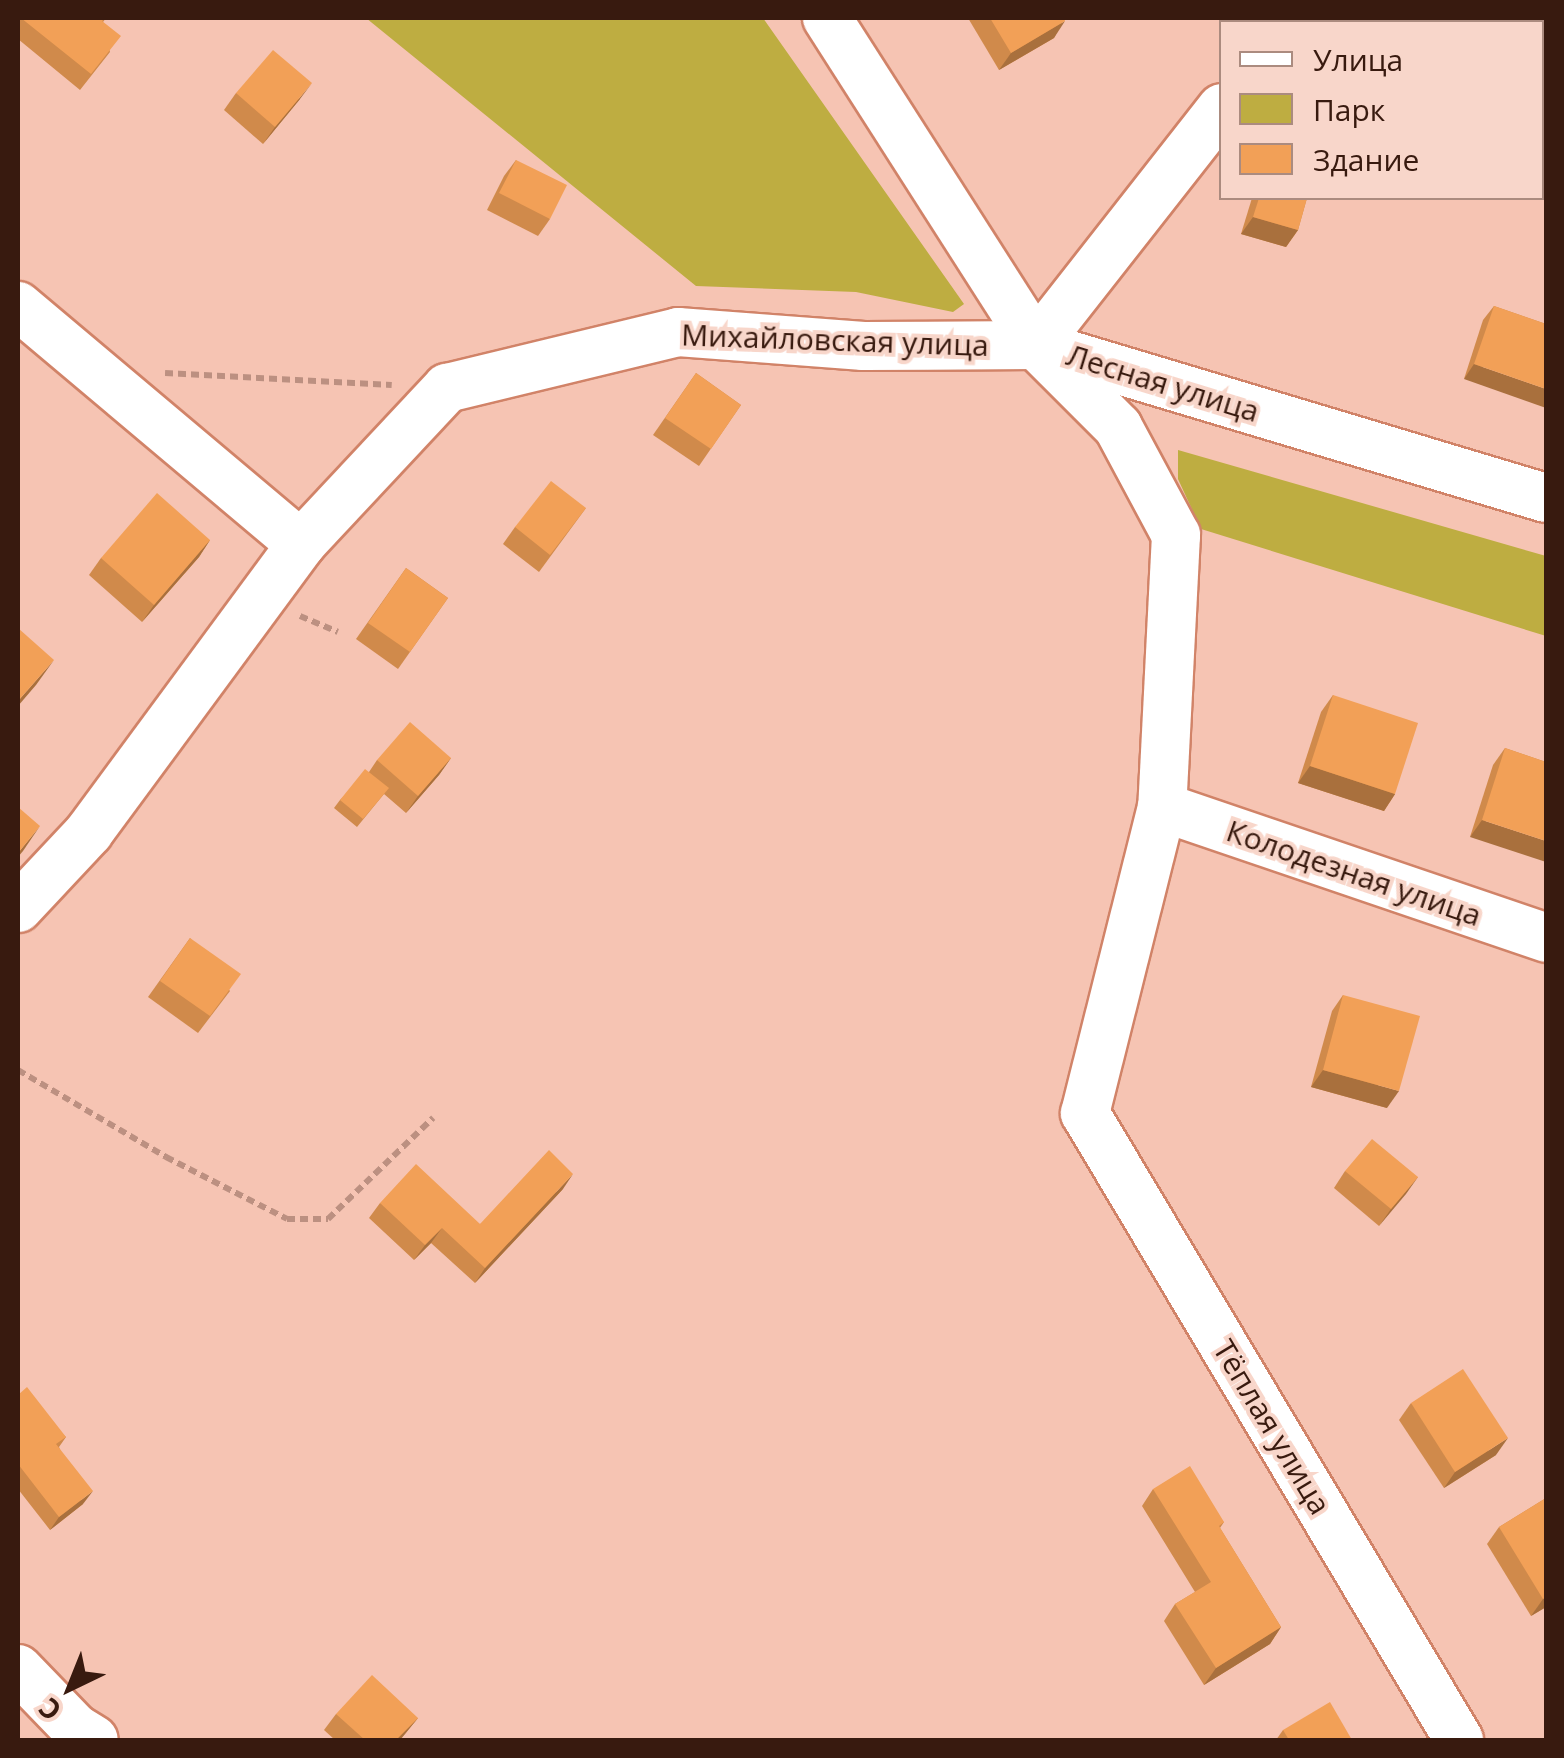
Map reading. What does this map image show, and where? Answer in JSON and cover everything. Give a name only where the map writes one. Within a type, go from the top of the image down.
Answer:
[{"type":"street","name":"Лесная улица","points":[[828,18],[1036,345],[1546,498]]},
{"type":"street","points":[[1162,806],[1176,534],[1118,427],[1036,345],[1219,112]]},
{"type":"street","points":[[18,306],[301,544]]},
{"type":"street","name":"Михайловская улица","points":[[447,388],[678,332],[863,346],[1036,345]]},
{"type":"street","points":[[18,908],[89,832],[301,544],[447,388]]},
{"type":"street","name":"Колодезная улица","points":[[1162,806],[1546,938]]},
{"type":"street","name":"Тёплая улица","points":[[1162,806],[1085,1113],[1459,1740]]},
{"type":"street","points":[[18,1669],[75,1728],[94,1740]]},
{"type":"path","points":[[88,368],[447,388]]},
{"type":"path","points":[[18,1070],[166,1157],[287,1219],[328,1219],[433,1118]]},
{"type":"green space","points":[[366,18],[763,18],[964,304],[953,312],[856,292],[696,286]]},
{"type":"green space","points":[[1178,450],[1546,556],[1546,636],[1201,529],[1178,479]]},
{"type":"building","points":[[21,18],[105,18],[102,21],[121,36],[91,74]]},
{"type":"building","points":[[990,18],[1064,18],[1065,21],[1011,53]]},
{"type":"building","points":[[273,50],[312,83],[275,127],[236,93]]},
{"type":"building","points":[[516,160],[567,185],[550,219],[499,193]]},
{"type":"building","points":[[1258,200],[1306,200],[1298,230],[1253,217]]},
{"type":"building","points":[[1494,306],[1546,324],[1546,389],[1474,364]]},
{"type":"building","points":[[696,373],[741,405],[711,449],[665,418]]},
{"type":"building","points":[[551,481],[586,508],[550,555],[515,527]]},
{"type":"building","points":[[157,493],[210,540],[154,605],[101,558]]},
{"type":"building","points":[[406,568],[448,598],[410,652],[368,623]]},
{"type":"building","points":[[18,628],[54,660],[18,701]]},
{"type":"building","points":[[1333,695],[1418,723],[1395,794],[1310,766]]},
{"type":"building","points":[[410,722],[451,758],[418,796],[377,760]]},
{"type":"building","points":[[1505,748],[1546,762],[1546,841],[1482,820]]},
{"type":"building","points":[[365,769],[389,788],[363,819],[340,800]]},
{"type":"building","points":[[18,807],[40,826],[18,853]]},
{"type":"building","points":[[190,938],[241,974],[210,1016],[160,981]]},
{"type":"building","points":[[1343,995],[1420,1016],[1399,1091],[1323,1070]]},
{"type":"building","points":[[1372,1139],[1418,1177],[1391,1209],[1345,1171]]},
{"type":"building","points":[[549,1150],[573,1174],[485,1268],[442,1228],[425,1245],[380,1203],[416,1164],[480,1224]]},
{"type":"building","points":[[1463,1369],[1508,1438],[1455,1472],[1411,1403]]},
{"type":"building","points":[[27,1387],[66,1437],[56,1444],[93,1491],[59,1517],[18,1464],[18,1395]]},
{"type":"building","points":[[1190,1466],[1224,1522],[1219,1526],[1281,1627],[1216,1668],[1175,1604],[1211,1582],[1153,1489]]},
{"type":"building","points":[[1546,1498],[1546,1597],[1543,1599],[1499,1527]]},
{"type":"building","points":[[372,1675],[418,1718],[396,1740],[365,1740],[336,1714]]},
{"type":"building","points":[[1330,1702],[1352,1740],[1289,1740],[1283,1730]]}]
